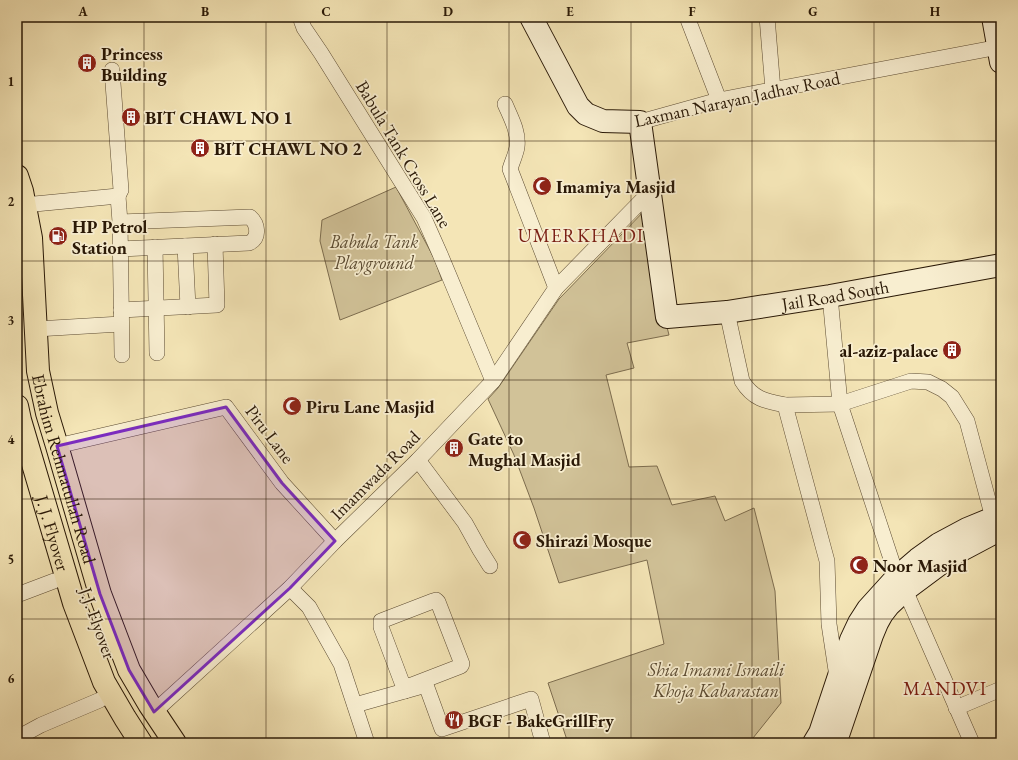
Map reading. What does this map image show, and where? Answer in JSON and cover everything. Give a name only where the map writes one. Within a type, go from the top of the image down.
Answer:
[{"type":"main road","name":"Ebrahim Rehmatullah Road","points":[[17,176],[31,238],[38,371],[46,413],[100,594],[129,670],[154,712],[175,743]]},
{"type":"main road","name":"J.J. Flyover","points":[[17,235],[26,373],[34,416],[88,598],[118,676],[159,743]]},
{"type":"main road","name":"J. J. Flyover","points":[[17,406],[74,603],[104,682],[141,743]]},
{"type":"main road","points":[[17,456],[62,607],[93,688],[125,743]]},
{"type":"street","name":"Babula Tank Cross Lane","points":[[300,17],[304,28],[424,218],[493,381]]},
{"type":"street","points":[[687,17],[719,100]]},
{"type":"street","points":[[993,17],[1000,54]]},
{"type":"street","name":"Laxman Narayan Jadhav Road","points":[[533,18],[578,106],[586,114],[603,121],[640,122],[719,100],[1000,54]]},
{"type":"street","points":[[768,18],[773,90]]},
{"type":"street","points":[[112,70],[121,190],[118,196],[120,222],[122,355]]},
{"type":"street","points":[[505,104],[518,139],[517,149],[510,169],[556,288]]},
{"type":"street","points":[[640,122],[650,192]]},
{"type":"street","name":"Imamwada Road","points":[[154,712],[290,588],[335,541],[418,460],[493,381],[556,288],[650,192]]},
{"type":"street","name":"Jail Road South","points":[[650,192],[668,317],[727,312],[830,296],[1001,265]]},
{"type":"street","points":[[24,205],[118,196]]},
{"type":"street","points":[[120,222],[250,217],[256,225],[256,236],[254,241],[249,243],[120,248]]},
{"type":"street","points":[[188,307],[189,219]]},
{"type":"street","points":[[36,329],[121,317],[157,309],[217,305],[215,244]]},
{"type":"street","points":[[155,247],[157,353]]},
{"type":"street","points":[[830,296],[840,404],[901,583],[972,743]]},
{"type":"street","points":[[727,312],[742,381],[754,394],[766,401],[785,405],[840,404],[911,382],[928,382],[952,397],[968,421],[999,523],[967,529],[939,544],[918,560],[901,583],[889,606],[877,623],[838,735],[833,743]]},
{"type":"street","points":[[785,405],[827,561],[829,624],[837,680]]},
{"type":"street","name":"Piru Lane","points":[[57,446],[226,407],[282,483],[335,541]]},
{"type":"street","points":[[418,460],[465,523],[490,566]]},
{"type":"street","points":[[17,595],[54,581]]},
{"type":"street","points":[[814,743],[820,733],[851,640],[859,623],[868,609],[901,583]]},
{"type":"street","points":[[290,588],[309,607],[341,664],[367,743]]},
{"type":"street","points":[[355,704],[404,689],[461,666],[462,664],[436,600],[381,621],[381,627],[404,689]]},
{"type":"street","points":[[404,689],[426,685],[442,729],[531,699],[543,743]]},
{"type":"street","points":[[956,708],[1001,689]]},
{"type":"street","points":[[17,738],[41,725],[100,700]]},
{"type":"highlighted area","points":[[226,407],[282,483],[335,541],[290,588],[154,712],[129,670],[100,594],[57,446]]},
{"type":"green space","name":"Babula Tank Playground","points":[[396,187],[434,258],[442,280],[340,320],[320,241],[322,220]]},
{"type":"green space","name":"Shia Imami Ismaili Khoja Kabarastan","points":[[649,206],[669,335],[627,343],[634,368],[606,375],[629,467],[657,466],[672,505],[715,496],[725,521],[754,508],[775,591],[781,703],[749,743],[568,743],[548,683],[664,644],[647,560],[559,583],[534,508],[514,455],[488,399],[498,388],[559,299]]},
{"type":"place","name":"Princess Building","points":[[87,63]]},
{"type":"place","name":"BIT CHAWL NO 1","points":[[131,117]]},
{"type":"place","name":"BIT CHAWL NO 2","points":[[200,148]]},
{"type":"place","name":"Imamiya Masjid","points":[[542,186]]},
{"type":"place","name":"HP Petrol Station","points":[[58,236]]},
{"type":"place","name":"al-aziz-palace","points":[[952,350]]},
{"type":"place","name":"Piru Lane Masjid","points":[[292,406]]},
{"type":"place","name":"Gate to Mughal Masjid","points":[[454,448]]},
{"type":"place","name":"Shirazi Mosque","points":[[522,540]]},
{"type":"place","name":"Noor Masjid","points":[[859,565]]},
{"type":"place","name":"BGF - BakeGrillFry","points":[[454,720]]},
{"type":"district","name":"UMERKHADI","points":[[581,235]]},
{"type":"district","name":"MANDVI","points":[[945,688]]}]
